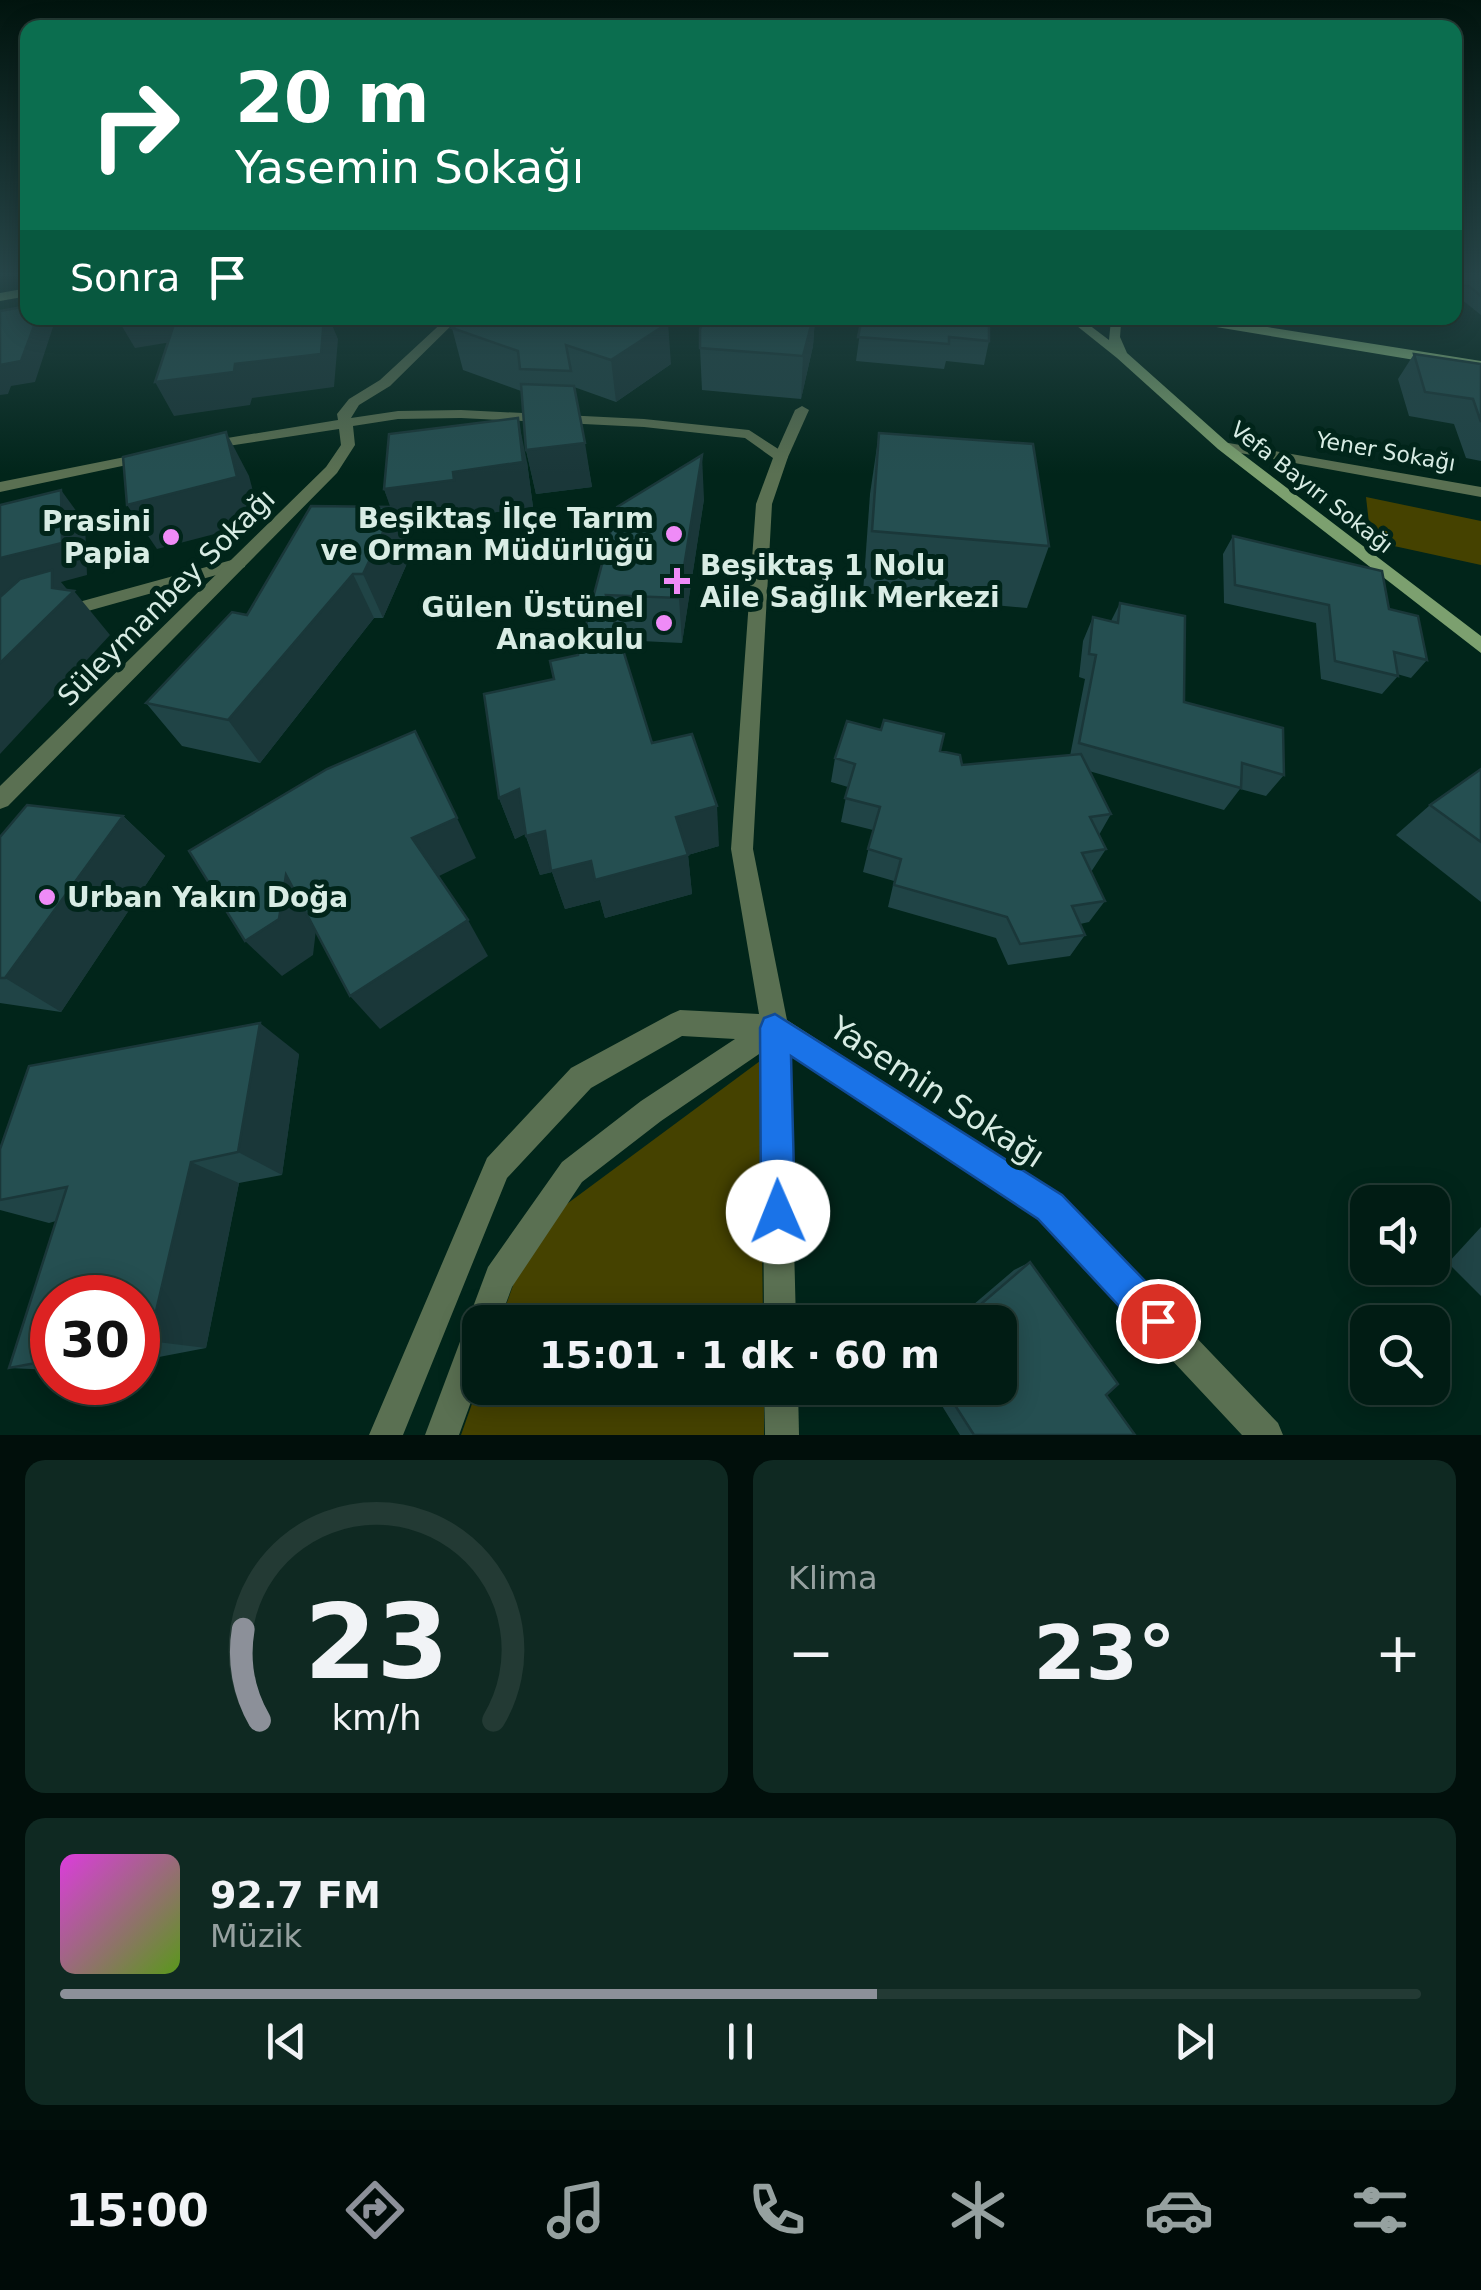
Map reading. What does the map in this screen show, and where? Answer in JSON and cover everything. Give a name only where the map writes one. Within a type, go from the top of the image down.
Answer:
[{"type":"main road","points":[[1321,340],[1481,366]]},
{"type":"main road","points":[[1429,340],[1481,348]]},
{"type":"street","name":"Süleymanbey Sokağı","points":[[0,800],[332,470],[348,445],[344,414],[430,340]]},
{"type":"street","name":"Vefa Bayırı Sokağı","points":[[1102,340],[1223,446],[1481,646]]},
{"type":"street","points":[[1115,340],[1122,355]]},
{"type":"street","points":[[385,382],[382,398],[387,410],[398,414]]},
{"type":"street","points":[[780,1305],[775,1028],[742,849],[764,504],[802,410]]},
{"type":"street","points":[[198,447],[398,414],[626,422],[714,430],[749,434],[781,457]]},
{"type":"street","name":"Yener Sokağı","points":[[1223,446],[1481,492]]},
{"type":"street","points":[[0,487],[159,454]]},
{"type":"street","points":[[37,620],[239,563]]},
{"type":"street","points":[[386,1435],[497,1168],[581,1078],[680,1024],[775,1028]]},
{"type":"street","points":[[490,1305],[500,1278],[572,1172],[651,1111],[775,1028]]},
{"type":"street","name":"Yasemin Sokağı","points":[[775,1028],[1050,1207],[1266,1435]]},
{"type":"street","points":[[442,1435],[462,1380]]},
{"type":"street","points":[[781,1405],[782,1435]]},
{"type":"shaded area","points":[[1366,497],[1481,521],[1481,565],[1371,541]]},
{"type":"shaded area","points":[[760,1061],[763,1305],[506,1305],[533,1229]]},
{"type":"shaded area","points":[[472,1405],[764,1405],[764,1435],[461,1435]]},
{"type":"building","points":[[0,340],[29,340],[21,361],[0,365]]},
{"type":"building","points":[[169,340],[322,340],[321,354],[235,364],[234,372],[155,382]]},
{"type":"building","points":[[486,340],[642,340],[611,360],[566,345],[571,371],[520,369],[518,351]]},
{"type":"building","points":[[700,340],[807,340],[803,356],[700,348]]},
{"type":"building","points":[[897,340],[949,340],[949,344]]},
{"type":"building","points":[[1414,354],[1481,364],[1481,422],[1473,399],[1425,392]]},
{"type":"building","points":[[521,384],[574,386],[585,443],[526,450]]},
{"type":"building","points":[[518,418],[523,462],[453,472],[454,480],[384,489],[389,434]]},
{"type":"building","points":[[226,432],[237,477],[127,505],[123,457]]},
{"type":"building","points":[[879,433],[1033,444],[1049,546],[872,531]]},
{"type":"building","points":[[702,455],[679,598],[606,595],[652,743],[692,734],[717,806],[676,817],[688,855],[595,880],[591,861],[551,871],[545,831],[526,836],[519,789],[499,798],[484,694],[554,679],[550,661],[578,655],[617,507]]},
{"type":"building","points":[[61,490],[62,543],[0,558],[0,505]]},
{"type":"building","points":[[311,506],[395,507],[363,574],[353,574],[228,720],[146,703],[232,612],[247,615]]},
{"type":"building","points":[[1233,536],[1382,571],[1389,609],[1418,616],[1427,660],[1394,652],[1398,676],[1335,661],[1329,605],[1235,585]]},
{"type":"building","points":[[52,570],[52,588],[74,591],[0,663],[0,597],[20,579]]},
{"type":"building","points":[[1120,603],[1185,616],[1184,702],[1283,728],[1284,775],[1242,763],[1241,788],[1079,743],[1096,655],[1089,654],[1093,617],[1118,623]]},
{"type":"building","points":[[884,720],[944,734],[940,751],[960,755],[962,765],[1081,754],[1111,814],[1090,817],[1106,849],[1082,853],[1105,901],[1072,906],[1085,935],[1020,944],[1007,917],[894,885],[901,859],[868,849],[880,807],[845,798],[855,764],[835,758],[847,721],[881,730]]},
{"type":"building","points":[[415,731],[457,818],[412,838],[468,920],[350,996],[286,875],[279,919],[245,941],[189,851],[327,769]]},
{"type":"building","points":[[1481,769],[1481,842],[1430,805]]},
{"type":"building","points":[[27,805],[123,816],[5,978],[0,978],[0,837]]},
{"type":"building","points":[[260,1023],[238,1152],[191,1162],[160,1294],[160,1275],[39,1275],[67,1187],[0,1200],[0,1149],[29,1066]]},
{"type":"building","points":[[1030,1262],[1118,1384],[1106,1395],[1135,1435],[974,1435],[955,1405],[1017,1405],[1017,1305],[980,1305]]},
{"type":"building","points":[[30,1302],[30,1364],[9,1368]]},
{"type":"place","name":"Beşiktaş İlçe Tarım ve Orman Müdürlüğü","points":[[674,534]]},
{"type":"place","name":"Prasini Papia","points":[[171,537]]},
{"type":"place","name":"Beşiktaş 1 Nolu Aile Sağlık Merkezi","points":[[677,581]]},
{"type":"place","name":"Gülen Üstünel Anaokulu","points":[[664,623]]},
{"type":"place","name":"Urban Yakın Doğa","points":[[47,897]]},
{"type":"route","points":[[778,1212],[775,1028],[1050,1207],[1158,1321]]}]
